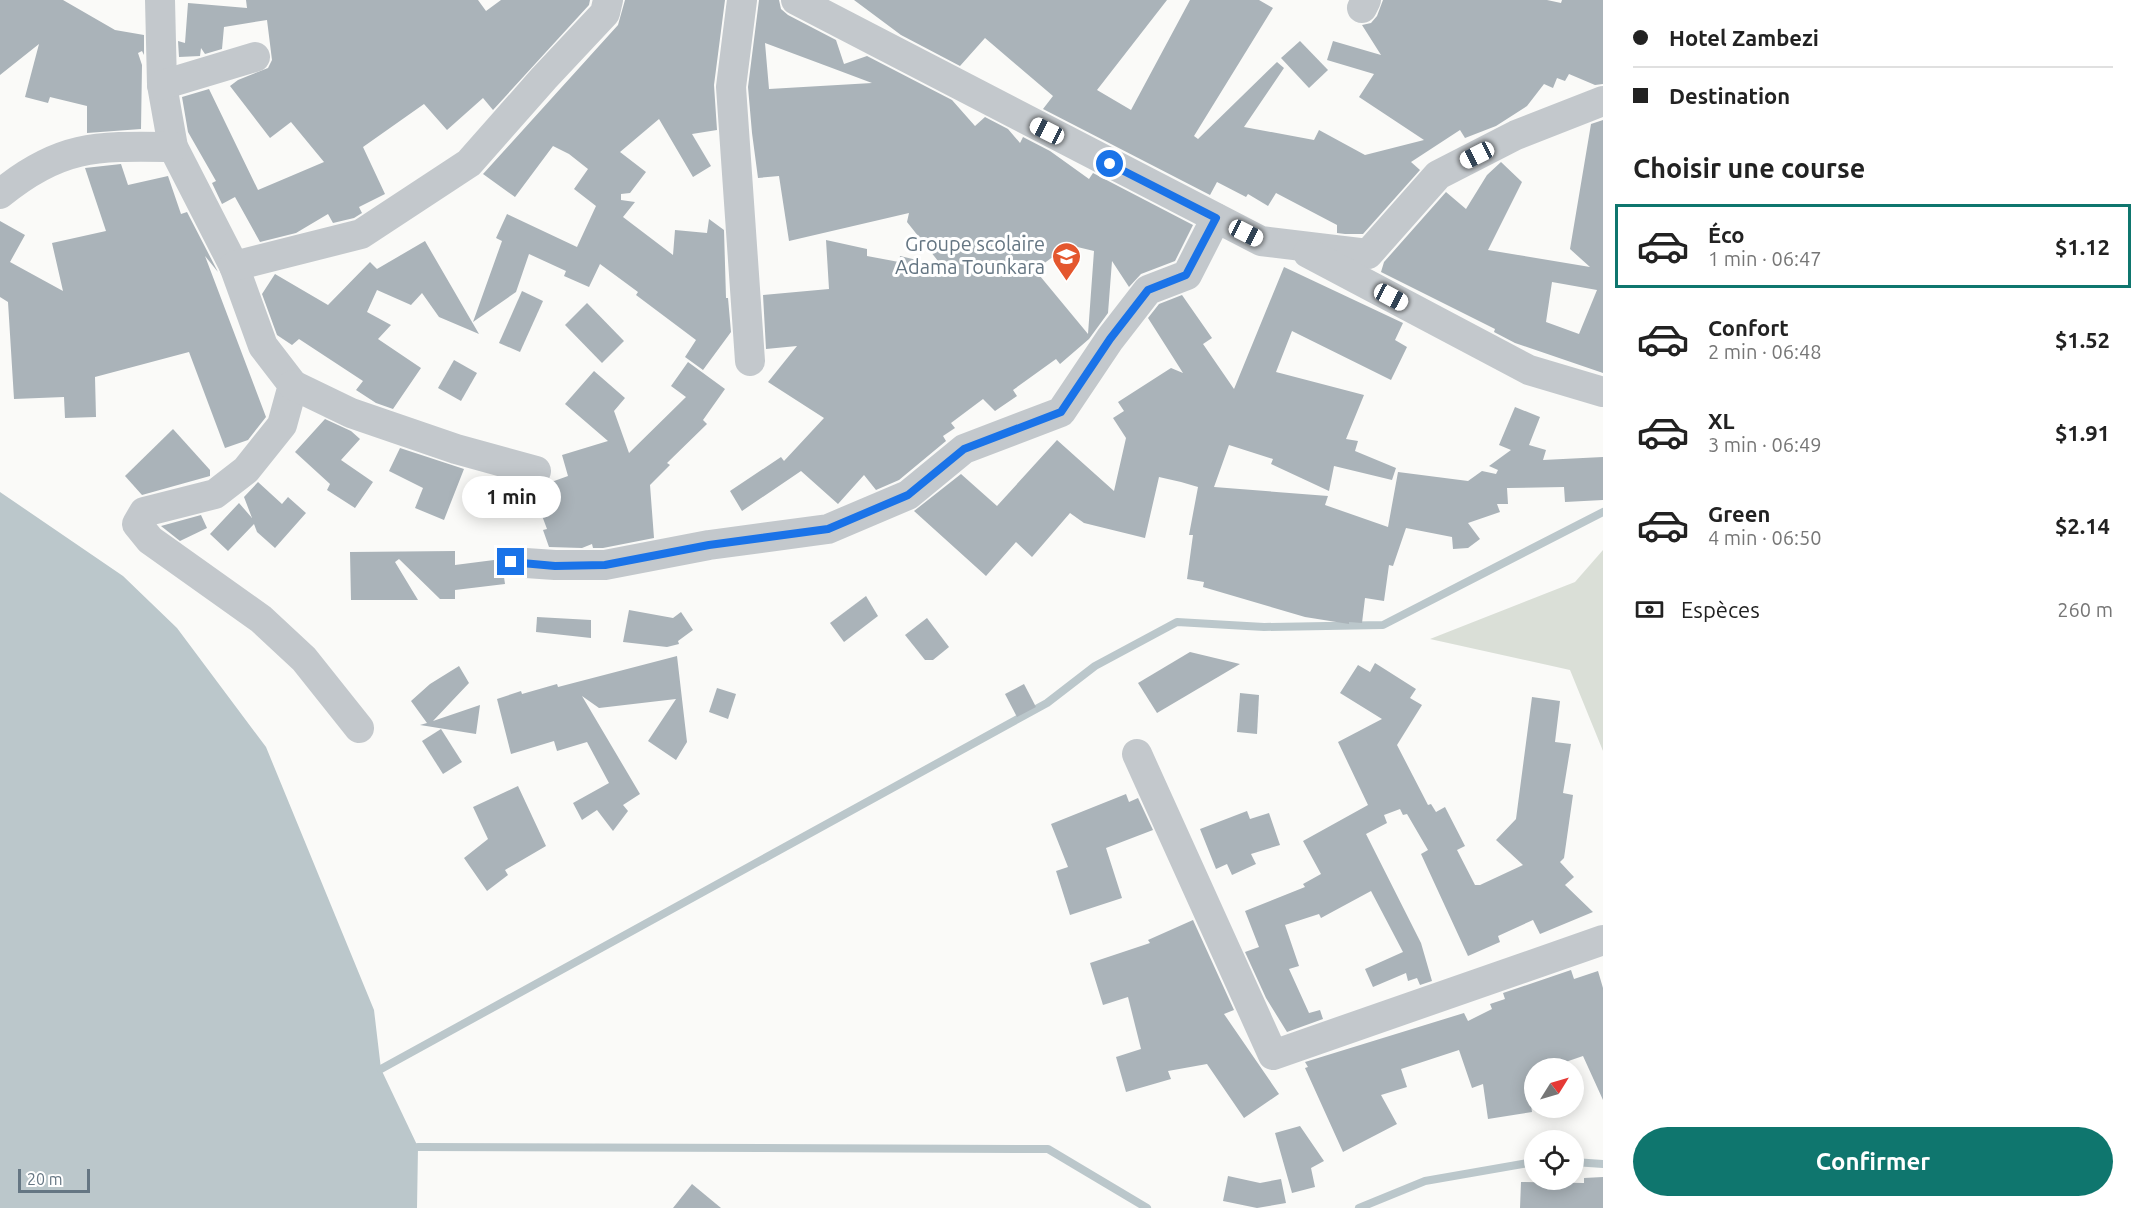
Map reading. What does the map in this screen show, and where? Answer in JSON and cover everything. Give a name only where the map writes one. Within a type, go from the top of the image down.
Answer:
[{"type":"street","points":[[160,0],[162,85],[173,147],[234,266],[263,346],[293,385],[351,413],[456,449],[536,471]]},
{"type":"street","points":[[234,266],[361,234],[469,163],[605,13],[608,0]]},
{"type":"street","points":[[742,0],[731,87],[750,361]]},
{"type":"street","points":[[796,0],[1261,241],[1368,254],[1438,175],[1516,135],[1603,101]]},
{"type":"street","points":[[162,85],[255,57]]},
{"type":"street","points":[[0,194],[54,159],[78,150],[110,146],[173,147]]},
{"type":"street","points":[[511,562],[555,566],[605,565],[709,545],[828,529],[908,495],[964,449],[1061,412],[1110,339],[1148,290],[1186,275],[1216,218]]},
{"type":"street","points":[[1292,244],[1529,370],[1603,392]]},
{"type":"street","points":[[293,385],[282,425],[246,470],[215,494],[144,512],[137,524],[150,540],[261,619],[304,659],[359,728]]},
{"type":"street","points":[[1137,754],[1273,1055],[1603,940]]},
{"type":"shaded area","points":[[0,492],[123,576],[177,628],[266,747],[374,1010],[381,1069],[418,1147],[417,1208],[0,1208]]},
{"type":"shaded area","points":[[1603,550],[1603,751],[1570,670],[1430,639],[1575,582]]},
{"type":"building","points":[[0,0],[63,0],[115,30],[144,35],[144,55],[142,51],[138,53],[142,65],[141,129],[87,133],[87,106],[50,97],[48,103],[25,97],[39,44],[0,75]]},
{"type":"building","points":[[246,0],[478,0],[486,11],[501,0],[590,0],[589,5],[493,110],[483,98],[447,130],[424,104],[363,147],[385,194],[359,207],[362,213],[354,218],[333,223],[328,214],[296,233],[260,242],[235,197],[222,204],[212,183],[216,181],[188,132],[182,97],[209,89],[258,190],[324,162],[291,122],[270,138],[230,86],[238,80],[268,68],[272,60],[267,20],[224,27],[222,49],[205,54],[201,48],[200,56],[179,57],[178,41],[185,43],[188,3],[247,8]]},
{"type":"building","points":[[625,0],[725,0],[714,85],[717,130],[692,134],[711,166],[693,177],[659,119],[620,152],[646,172],[630,193],[621,194],[621,200],[635,202],[623,217],[673,255],[675,230],[707,233],[709,219],[724,230],[726,298],[728,298],[731,332],[703,370],[685,357],[696,340],[636,295],[638,292],[600,264],[589,287],[564,276],[566,271],[529,254],[516,292],[473,322],[502,241],[496,238],[507,214],[577,247],[596,206],[574,189],[588,169],[569,154],[553,146],[515,197],[483,174],[618,25]]},
{"type":"building","points":[[759,0],[779,0],[781,9],[788,15],[836,40],[844,64],[867,56],[952,100],[975,126],[985,117],[1008,129],[1020,143],[1023,137],[1050,151],[1089,179],[1093,173],[1193,225],[1175,261],[1141,274],[1129,287],[1112,261],[1108,313],[1089,339],[1060,364],[1056,359],[1013,390],[1017,396],[995,411],[983,399],[951,423],[955,428],[943,436],[946,441],[899,480],[876,490],[864,475],[838,504],[801,471],[742,511],[730,491],[781,457],[784,461],[824,418],[768,382],[797,346],[766,349],[763,295],[829,289],[826,240],[867,249],[867,256],[899,262],[900,256],[942,266],[907,222],[909,213],[789,241],[779,176],[758,178],[748,87]],"holes":[[[765,43],[832,68],[872,83],[769,89]],[[1069,245],[1094,251],[1088,334],[1035,270]]]},
{"type":"building","points":[[854,0],[1167,0],[1097,90],[1131,110],[1190,0],[1259,0],[1273,8],[1194,136],[1198,139],[1277,62],[1284,68],[1244,127],[1314,140],[1319,130],[1365,155],[1424,140],[1359,97],[1374,74],[1327,60],[1333,41],[1381,55],[1362,25],[1371,23],[1377,16],[1383,0],[1547,0],[1561,3],[1562,0],[1603,0],[1603,84],[1595,85],[1569,74],[1565,81],[1557,78],[1553,88],[1544,84],[1527,106],[1496,126],[1465,138],[1460,130],[1411,162],[1420,170],[1363,234],[1345,234],[1337,233],[1337,225],[1276,193],[1268,206],[1248,194],[1246,197],[1217,182],[1210,195],[1043,109],[1053,96],[985,38],[960,66],[901,35]]},
{"type":"building","points":[[1300,41],[1328,70],[1309,88],[1281,58]]},
{"type":"building","points":[[1603,120],[1603,373],[1515,343],[1494,332],[1495,329],[1381,272],[1384,262],[1446,192],[1466,209],[1487,175],[1501,162],[1522,182],[1488,250],[1590,267],[1570,249],[1591,124]],"holes":[[[1552,282],[1597,290],[1579,334],[1546,322]]]},
{"type":"building","points":[[121,164],[128,185],[168,176],[181,214],[187,212],[218,272],[205,256],[266,417],[248,440],[225,448],[189,352],[95,377],[96,417],[65,418],[64,397],[14,399],[8,302],[0,297],[0,221],[25,235],[10,262],[63,291],[52,243],[106,231],[85,168]]},
{"type":"building","points":[[425,241],[479,334],[439,317],[422,293],[411,305],[377,290],[367,312],[391,325],[378,339],[421,368],[393,409],[376,403],[356,390],[363,381],[299,339],[292,345],[277,335],[262,294],[275,274],[328,305],[370,262],[377,269]]},
{"type":"building","points":[[1284,267],[1403,323],[1395,340],[1407,347],[1391,380],[1292,331],[1276,372],[1364,395],[1346,439],[1358,441],[1355,451],[1396,468],[1392,480],[1334,466],[1329,491],[1271,464],[1273,459],[1229,445],[1214,487],[1328,496],[1325,505],[1388,527],[1398,472],[1468,481],[1482,471],[1496,474],[1498,470],[1489,466],[1511,450],[1499,445],[1515,407],[1540,417],[1529,445],[1546,450],[1543,460],[1603,457],[1603,500],[1565,502],[1564,487],[1507,488],[1508,504],[1497,504],[1500,512],[1468,523],[1480,539],[1468,548],[1453,549],[1452,537],[1406,528],[1393,566],[1389,565],[1384,601],[1365,598],[1362,623],[1349,622],[1349,624],[1305,617],[1203,587],[1204,582],[1187,579],[1193,535],[1189,535],[1198,487],[1181,482],[1159,477],[1145,538],[1084,523],[1070,513],[1032,557],[1016,542],[986,576],[914,511],[961,474],[997,506],[1057,440],[1114,491],[1126,438],[1113,418],[1124,411],[1118,402],[1171,368],[1183,373],[1148,318],[1159,304],[1182,295],[1212,338],[1203,344],[1234,389]]},
{"type":"building","points":[[522,291],[543,301],[520,352],[499,343]]},
{"type":"building","points":[[587,303],[624,341],[602,363],[565,325]]},
{"type":"building","points":[[454,360],[477,373],[461,401],[438,388]]},
{"type":"building","points":[[688,362],[725,389],[703,420],[707,424],[667,463],[670,465],[650,485],[654,538],[603,548],[593,548],[592,544],[582,548],[549,547],[543,530],[547,529],[532,489],[568,476],[562,455],[608,441],[565,404],[594,371],[625,398],[614,411],[629,453],[686,397],[671,386]]},
{"type":"building","points":[[325,419],[351,431],[360,439],[341,460],[373,482],[355,508],[327,490],[330,484],[295,452]]},
{"type":"building","points":[[173,429],[210,470],[210,476],[142,495],[125,476]]},
{"type":"building","points":[[400,448],[464,469],[444,520],[415,508],[423,488],[389,471]]},
{"type":"building","points":[[258,482],[282,504],[288,497],[306,513],[275,548],[257,532],[254,524],[228,551],[210,534],[239,503],[252,518],[244,497]]},
{"type":"building","points":[[201,515],[207,528],[180,541],[161,526]]},
{"type":"building","points":[[455,551],[455,565],[494,560],[495,569],[504,577],[505,584],[455,590],[455,599],[440,599],[399,559],[395,562],[418,600],[351,600],[350,552]]},
{"type":"building","points":[[866,596],[878,616],[844,642],[830,623]]},
{"type":"building","points":[[629,610],[673,618],[681,612],[693,630],[678,641],[679,644],[667,647],[623,642]]},
{"type":"building","points":[[537,617],[591,620],[591,638],[536,632]]},
{"type":"building","points":[[927,618],[949,647],[933,660],[925,660],[905,635]]},
{"type":"building","points":[[1190,652],[1240,664],[1157,713],[1138,683]]},
{"type":"building","points":[[677,656],[687,742],[676,760],[648,741],[676,699],[599,708],[582,696],[640,794],[623,805],[628,811],[613,831],[597,810],[582,820],[573,803],[609,783],[587,742],[557,751],[554,741],[511,754],[497,699],[521,691],[522,694],[557,684],[558,687]]},
{"type":"building","points":[[1375,663],[1416,689],[1410,698],[1422,705],[1397,745],[1428,805],[1431,804],[1436,812],[1445,807],[1465,846],[1457,850],[1475,885],[1480,885],[1523,865],[1496,840],[1516,819],[1532,697],[1560,701],[1555,742],[1571,744],[1563,793],[1573,795],[1564,858],[1560,862],[1574,877],[1565,885],[1593,912],[1540,934],[1533,920],[1498,936],[1500,942],[1468,956],[1421,854],[1428,850],[1407,814],[1403,815],[1400,809],[1384,815],[1387,823],[1366,834],[1421,943],[1432,981],[1420,985],[1417,978],[1408,981],[1406,973],[1373,987],[1365,969],[1403,952],[1371,891],[1321,918],[1319,914],[1285,925],[1299,966],[1289,969],[1309,1013],[1320,1010],[1323,1019],[1287,1032],[1266,998],[1245,952],[1259,947],[1245,911],[1305,887],[1303,884],[1321,874],[1303,841],[1368,805],[1338,742],[1382,719],[1340,693],[1358,665],[1370,672]]},
{"type":"building","points":[[459,666],[469,683],[433,721],[480,705],[476,734],[420,725],[427,723],[411,701],[430,684]]},
{"type":"building","points":[[1024,684],[1036,707],[1017,717],[1005,694]]},
{"type":"building","points":[[717,688],[736,694],[728,719],[709,712]]},
{"type":"building","points":[[1240,693],[1259,695],[1257,734],[1237,732]]},
{"type":"building","points":[[441,729],[462,762],[443,774],[422,741]]},
{"type":"building","points":[[518,786],[546,846],[505,870],[508,875],[487,891],[464,858],[488,839],[473,807]]},
{"type":"building","points":[[1126,794],[1129,802],[1138,798],[1153,830],[1106,848],[1122,898],[1070,915],[1056,871],[1068,867],[1051,824]]},
{"type":"building","points":[[1247,811],[1250,819],[1269,813],[1280,845],[1251,854],[1256,864],[1232,875],[1227,864],[1216,869],[1200,829]]},
{"type":"building","points":[[1193,920],[1234,1010],[1224,1014],[1279,1094],[1244,1118],[1207,1064],[1168,1071],[1171,1079],[1126,1092],[1116,1057],[1141,1049],[1128,997],[1103,1005],[1090,963],[1150,943],[1148,940]]},
{"type":"building","points":[[1571,970],[1574,979],[1598,971],[1603,988],[1603,1100],[1583,1056],[1577,1058],[1524,1058],[1524,1113],[1488,1119],[1483,1084],[1472,1088],[1459,1050],[1401,1069],[1407,1087],[1381,1095],[1397,1124],[1343,1152],[1305,1068],[1308,1067],[1305,1062],[1464,1013],[1468,1021],[1492,1009],[1490,1004],[1505,999],[1503,993]]},
{"type":"building","points":[[1300,1126],[1324,1161],[1311,1168],[1315,1187],[1292,1193],[1275,1133]]},
{"type":"building","points":[[1228,1176],[1260,1183],[1281,1179],[1286,1203],[1257,1208],[1223,1201]]},
{"type":"building","points":[[1603,1177],[1603,1208],[1520,1208],[1521,1182],[1524,1182],[1524,1190],[1584,1190],[1584,1178]]},
{"type":"building","points":[[692,1184],[721,1208],[673,1208]]},
{"type":"waterway","points":[[381,1069],[1047,703],[1095,666],[1177,622],[1264,627],[1383,625],[1603,512]]},
{"type":"waterway","points":[[418,1147],[1048,1149],[1147,1208]]},
{"type":"waterway","points":[[1584,1163],[1603,1164]]},
{"type":"waterway","points":[[1359,1208],[1425,1181],[1524,1164]]},
{"type":"place","name":"Groupe scolaire Adama Tounkara","points":[[1066,282]]},
{"type":"route","points":[[511,562],[555,566],[605,565],[709,545],[828,529],[908,495],[964,449],[1061,412],[1110,339],[1148,290],[1186,275],[1216,218],[1110,164]]}]
